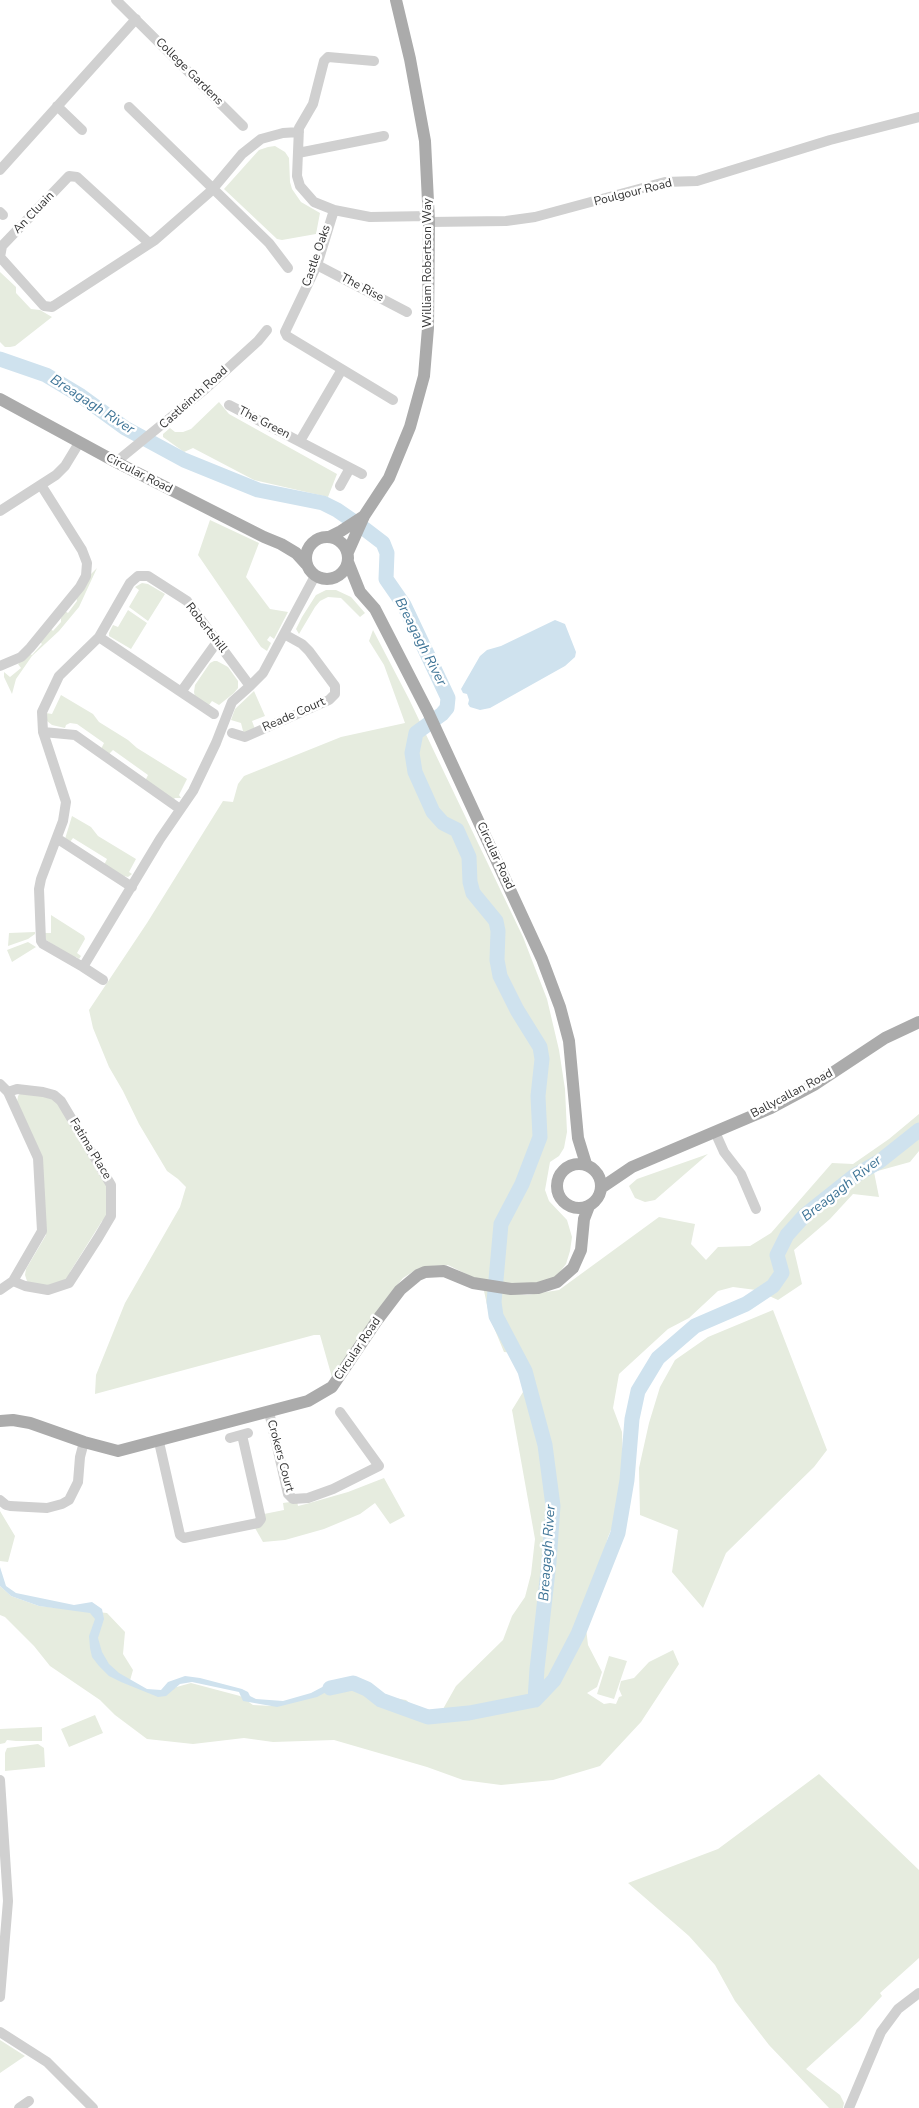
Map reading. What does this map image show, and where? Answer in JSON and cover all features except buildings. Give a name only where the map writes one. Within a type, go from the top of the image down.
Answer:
[{"type":"main road","name":"William Robertson Way","points":[[362,518],[388,478],[410,427],[424,376],[428,328],[429,219],[425,141],[410,59],[396,0]]},
{"type":"main road","name":"Circular Road","points":[[0,399],[79,443],[281,544],[296,553],[306,564]]},
{"type":"main road","points":[[362,518],[344,572],[330,579],[316,576],[306,564],[308,549],[314,541],[329,537],[362,518]]},
{"type":"main road","points":[[329,537],[343,543],[350,552]]},
{"type":"main road","name":"Circular Road","points":[[281,544],[300,544],[314,541]]},
{"type":"main road","name":"Circular Road","points":[[350,552],[360,592]]},
{"type":"main road","name":"Circular Road","points":[[330,579],[360,592],[375,609],[428,712],[542,959],[560,1007],[569,1041],[578,1138],[586,1164]]},
{"type":"main road","name":"Ballycallan Road","points":[[598,1174],[632,1167],[771,1108],[814,1085],[885,1038],[919,1022]]},
{"type":"main road","name":"Circular Road","points":[[578,1138],[565,1168],[557,1180],[556,1187],[562,1201],[573,1211],[577,1220],[581,1250]]},
{"type":"main road","points":[[565,1168],[579,1163],[586,1164],[598,1174],[601,1188]]},
{"type":"main road","name":"Ballycallan Road","points":[[601,1188],[632,1167]]},
{"type":"main road","name":"Circular Road","points":[[84,1442],[108,1450],[124,1450],[308,1401],[332,1387],[400,1290],[418,1275],[425,1272],[444,1271],[485,1286],[511,1289],[538,1288],[552,1284],[562,1278],[572,1268],[581,1250],[584,1220],[589,1206],[595,1201],[601,1188]]},
{"type":"main road","points":[[567,1205],[574,1208],[589,1206]]},
{"type":"main road","points":[[0,1421],[13,1420],[30,1423],[84,1442]]},
{"type":"street","name":"College Gardens","points":[[116,0],[243,126]]},
{"type":"street","points":[[0,170],[136,19]]},
{"type":"street","points":[[334,210],[314,202],[300,186],[297,176],[299,132],[313,104],[324,61],[328,57],[374,61]]},
{"type":"street","points":[[57,106],[82,130]]},
{"type":"street","points":[[129,107],[269,243],[288,268]]},
{"type":"street","name":"Poulgour Road","points":[[429,219],[506,221],[535,217],[665,182],[697,181],[830,140],[919,117]]},
{"type":"street","name":"An Cluain","points":[[149,243],[77,177],[69,176],[2,246],[0,257],[44,306],[52,307],[149,243],[214,188],[242,154],[261,139],[283,133],[299,132]]},
{"type":"street","points":[[298,153],[384,136]]},
{"type":"street","name":"Castle Oaks","points":[[341,371],[285,334],[285,329],[317,264],[334,210],[370,216],[429,219]]},
{"type":"street","name":"The Rise","points":[[317,264],[407,312]]},
{"type":"street","name":"Castleinch Road","points":[[116,462],[156,432],[203,392],[258,341],[267,330]]},
{"type":"street","points":[[341,371],[393,400]]},
{"type":"street","name":"The Green","points":[[300,441],[341,371]]},
{"type":"street","name":"The Green","points":[[229,405],[362,474]]},
{"type":"street","points":[[0,511],[41,485],[65,466],[79,443]]},
{"type":"street","points":[[340,486],[350,468]]},
{"type":"street","points":[[0,666],[21,657],[30,648],[80,587],[86,576],[87,563],[82,550],[41,485]]},
{"type":"street","name":"Robertshill","points":[[103,980],[41,941],[39,889],[58,839],[65,814],[66,802],[43,732],[42,712],[59,676],[99,637],[130,583],[138,576],[148,576],[187,601],[250,686]]},
{"type":"street","points":[[82,966],[193,791],[216,743],[232,702],[263,673],[316,576]]},
{"type":"street","name":"Reade Court","points":[[232,733],[245,737],[329,700],[335,694],[335,686],[310,650],[284,634]]},
{"type":"street","points":[[99,637],[214,714]]},
{"type":"street","points":[[181,692],[217,642]]},
{"type":"street","points":[[43,732],[76,735],[180,809]]},
{"type":"street","points":[[58,839],[132,887]]},
{"type":"street","points":[[0,1084],[8,1092],[38,1158],[42,1231],[13,1281],[0,1290]]},
{"type":"street","name":"Fatima Place","points":[[8,1092],[17,1089],[43,1092],[54,1095],[61,1101],[105,1172],[111,1185],[112,1199],[111,1216],[69,1283],[48,1290],[25,1286],[13,1281]]},
{"type":"street","points":[[715,1132],[724,1152],[741,1174],[756,1208]]},
{"type":"street","name":"Crokers Court","points":[[269,1412],[288,1494],[293,1499],[308,1498],[333,1490],[379,1466],[378,1462],[340,1412]]},
{"type":"street","points":[[159,1442],[180,1535],[184,1538],[258,1523],[260,1519],[245,1434],[230,1438]]},
{"type":"street","points":[[0,1500],[10,1506],[46,1508],[70,1500],[78,1482],[80,1458],[84,1442]]},
{"type":"street","points":[[0,1997],[8,1901],[4,1884],[1,1781]]},
{"type":"street","points":[[849,2108],[881,2032],[898,2009],[919,1993]]},
{"type":"street","points":[[0,2032],[47,2062],[94,2108]]},
{"type":"street","points":[[19,2108],[29,2100]]},
{"type":"shaded area","points":[[275,146],[285,152],[289,158],[292,189],[301,202],[320,213],[316,234],[282,240],[277,239],[224,189],[259,150]]},
{"type":"shaded area","points":[[0,272],[16,287],[16,293],[31,309],[40,310],[52,317],[15,346],[10,347],[5,347],[0,342]]},
{"type":"shaded area","points":[[219,402],[229,414],[337,474],[328,497],[254,480],[193,448],[184,452],[163,437],[163,434],[170,428],[175,432],[191,429]]},
{"type":"shaded area","points":[[210,520],[259,543],[246,577],[270,609],[288,612],[274,639],[270,636],[267,640],[271,643],[267,651],[261,647],[198,555]]},
{"type":"shaded area","points":[[97,568],[79,607],[59,631],[32,656],[16,679],[12,694],[4,677],[4,672],[10,677],[21,668],[18,664],[30,654],[32,655],[42,644],[40,642],[51,629],[53,631],[61,622],[65,611],[68,613],[77,601],[76,598],[90,575]]},
{"type":"shaded area","points":[[142,583],[148,584],[165,594],[148,621],[129,607],[139,590],[135,587]]},
{"type":"shaded area","points":[[326,590],[336,590],[351,597],[365,613],[360,617],[341,598],[328,597],[320,601],[315,607],[299,634],[296,629],[302,617],[316,595]]},
{"type":"shaded area","points":[[128,610],[147,623],[131,649],[109,636],[113,625],[118,627]]},
{"type":"shaded area","points":[[373,630],[409,699],[523,937],[547,999],[559,1050],[565,1089],[567,1132],[564,1148],[559,1156],[550,1162],[545,1190],[549,1201],[567,1220],[572,1237],[566,1264],[556,1277],[540,1285],[510,1286],[476,1279],[448,1265],[417,1269],[403,1278],[385,1300],[333,1381],[320,1335],[314,1335],[95,1394],[96,1375],[125,1303],[180,1207],[186,1187],[167,1171],[139,1124],[109,1067],[93,1028],[89,1010],[147,923],[223,801],[233,802],[238,784],[244,776],[341,737],[405,723],[384,665],[369,641]]},
{"type":"shaded area","points":[[214,661],[228,667],[238,681],[238,688],[219,705],[212,701],[209,705],[195,697],[194,692],[195,685],[210,663]]},
{"type":"shaded area","points":[[254,691],[265,716],[252,721],[255,729],[246,733],[243,731],[241,723],[231,720],[235,709]]},
{"type":"shaded area","points":[[61,695],[93,714],[99,722],[128,740],[137,748],[187,779],[179,795],[181,798],[173,800],[145,781],[148,775],[113,750],[109,754],[101,749],[104,743],[77,724],[70,723],[65,728],[52,725],[47,721],[46,713],[52,714]]},
{"type":"shaded area","points":[[72,816],[91,827],[98,836],[136,859],[129,872],[132,874],[128,877],[124,876],[104,865],[107,859],[73,838],[70,842],[65,839]]},
{"type":"shaded area","points":[[51,915],[84,936],[85,939],[77,953],[81,956],[79,959],[74,958],[46,940],[45,933],[51,933]]},
{"type":"shaded area","points":[[35,932],[28,939],[8,946],[9,933]]},
{"type":"shaded area","points":[[28,942],[36,947],[12,962],[7,950]]},
{"type":"shaded area","points":[[22,1091],[50,1097],[61,1107],[99,1175],[104,1176],[109,1192],[105,1220],[102,1221],[70,1272],[71,1276],[64,1281],[47,1286],[31,1285],[25,1275],[26,1269],[46,1235],[42,1158],[17,1102],[18,1096]]},
{"type":"shaded area","points":[[919,1114],[919,1151],[910,1162],[874,1172],[879,1197],[853,1194],[830,1219],[794,1250],[802,1284],[778,1300],[756,1290],[733,1287],[718,1291],[689,1318],[668,1329],[619,1374],[613,1408],[622,1432],[623,1463],[617,1516],[608,1537],[585,1619],[588,1645],[602,1672],[597,1687],[587,1693],[604,1704],[616,1704],[619,1697],[622,1696],[619,1689],[621,1681],[634,1678],[649,1662],[673,1650],[679,1664],[641,1722],[600,1766],[553,1780],[501,1785],[463,1780],[427,1767],[334,1740],[273,1742],[244,1738],[193,1744],[147,1739],[115,1715],[100,1700],[50,1666],[34,1646],[5,1617],[0,1615],[0,1586],[11,1596],[39,1606],[107,1613],[125,1632],[123,1654],[133,1670],[129,1684],[157,1696],[173,1688],[191,1683],[240,1696],[253,1705],[272,1706],[305,1698],[331,1687],[355,1685],[382,1696],[406,1700],[426,1717],[443,1709],[456,1686],[503,1640],[512,1616],[525,1597],[531,1574],[535,1539],[512,1410],[523,1392],[529,1370],[515,1353],[504,1352],[490,1318],[484,1291],[527,1295],[559,1290],[659,1217],[695,1224],[691,1244],[706,1260],[718,1247],[750,1246],[771,1233],[832,1163],[853,1164],[889,1139]]},
{"type":"shaded area","points":[[708,1154],[655,1200],[645,1202],[635,1198],[629,1186],[637,1179]]},
{"type":"shaded area","points":[[773,1310],[827,1450],[814,1467],[726,1553],[703,1608],[672,1572],[678,1530],[640,1515],[639,1468],[649,1423],[660,1387],[675,1360],[708,1337]]},
{"type":"shaded area","points":[[384,1478],[405,1516],[390,1524],[375,1503],[360,1514],[324,1529],[285,1540],[263,1542],[255,1528],[264,1514],[284,1510],[283,1503],[297,1501],[298,1506],[348,1492]]},
{"type":"shaded area","points":[[0,1511],[15,1536],[8,1562],[0,1561]]},
{"type":"shaded area","points":[[609,1656],[627,1661],[614,1699],[597,1694]]},
{"type":"shaded area","points":[[95,1715],[103,1733],[69,1747],[61,1729]]},
{"type":"shaded area","points":[[42,1727],[42,1741],[7,1740],[5,1743],[0,1744],[0,1729]]},
{"type":"shaded area","points":[[38,1744],[44,1748],[45,1767],[5,1771],[5,1753],[7,1748]]},
{"type":"shaded area","points":[[819,1774],[919,1870],[919,1958],[880,1993],[882,1996],[859,2021],[806,2069],[840,2095],[844,2103],[843,2108],[829,2108],[769,2045],[735,2001],[715,1965],[689,1936],[628,1883],[718,1849]]},
{"type":"shaded area","points":[[0,2040],[25,2056],[0,2073]]},
{"type":"water","points":[[555,620],[565,624],[576,652],[575,657],[565,666],[490,708],[480,710],[470,707],[467,694],[463,693],[461,689],[480,656],[487,650],[501,646]]},
{"type":"water","points":[[0,1567],[6,1586],[16,1593],[74,1605],[92,1602],[102,1609],[104,1619],[98,1638],[102,1652],[109,1664],[119,1673],[147,1689],[161,1690],[168,1682],[185,1676],[242,1689],[256,1699],[283,1701],[311,1693],[328,1684],[350,1681],[350,1684],[330,1690],[317,1697],[277,1707],[243,1701],[239,1692],[192,1682],[180,1684],[166,1696],[158,1697],[109,1676],[99,1666],[92,1657],[90,1648],[89,1636],[95,1619],[90,1613],[39,1606],[11,1596],[0,1586]]},
{"type":"waterway","name":"Breagagh River","points":[[0,359],[46,375],[81,396],[125,428],[184,460],[258,490],[323,503],[337,510],[366,530],[383,543],[387,553],[386,579],[404,605],[448,698],[447,708],[442,714],[416,733],[412,753],[415,772],[433,812],[443,823],[457,830],[469,857],[470,882],[473,893],[496,921],[498,931],[497,960],[500,976],[517,1010],[540,1047],[542,1059],[538,1096],[540,1137],[522,1184],[501,1224],[494,1302],[496,1316],[525,1371],[545,1445],[553,1506],[535,1700]]},
{"type":"waterway","name":"Breagagh River","points":[[330,1688],[353,1683],[367,1689],[381,1700],[428,1717],[469,1713],[535,1700],[554,1680],[578,1634],[618,1533],[627,1480],[632,1419],[638,1391],[658,1358],[695,1326],[746,1304],[773,1286],[782,1273],[777,1255],[787,1235],[805,1215],[854,1176],[880,1161],[919,1130]]}]
